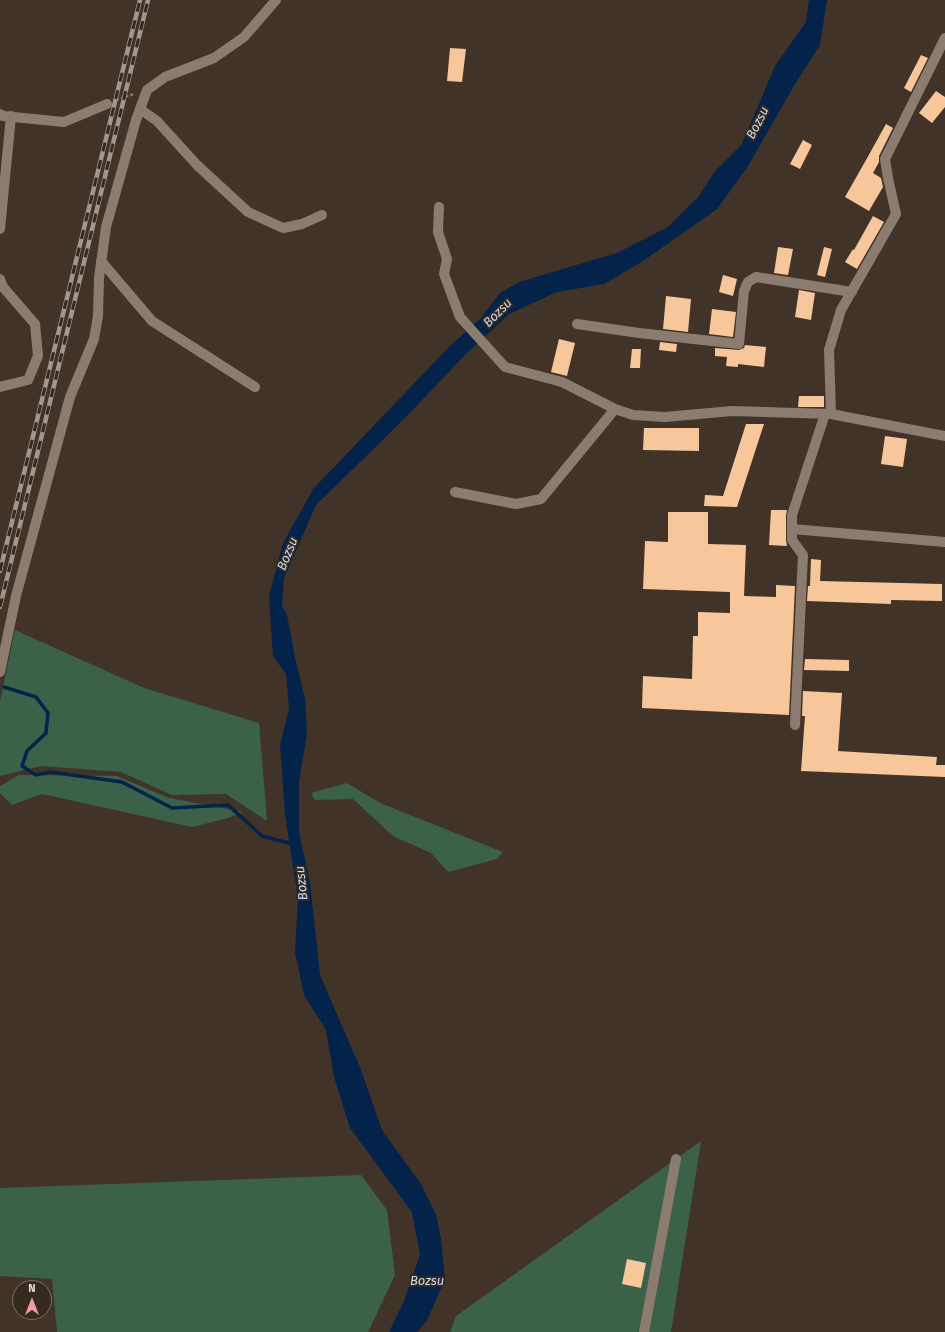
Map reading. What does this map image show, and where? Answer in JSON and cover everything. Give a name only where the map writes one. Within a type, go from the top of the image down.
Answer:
[{"type":"street","points":[[136,94],[147,90],[165,77],[214,58],[226,50],[244,37],[276,0]]},
{"type":"street","points":[[795,725],[803,555],[792,540],[792,515],[828,414],[829,350],[841,310],[896,214],[885,159],[945,38]]},
{"type":"street","points":[[0,672],[16,596],[70,397],[94,339],[98,316],[99,278],[106,228],[140,109],[147,90]]},
{"type":"street","points":[[0,114],[3,116],[64,122],[107,104]]},
{"type":"street","points":[[140,109],[157,121],[197,166],[248,212],[283,228],[302,224],[322,215]]},
{"type":"street","points":[[0,229],[11,116]]},
{"type":"street","points":[[438,207],[438,232],[447,259],[444,274],[460,317],[505,367],[562,382],[615,409],[633,415],[665,417],[732,411],[828,414],[945,436]]},
{"type":"street","points":[[101,261],[152,321],[255,387]]},
{"type":"street","points":[[577,324],[639,333],[739,344],[744,291],[748,282],[756,276],[852,292]]},
{"type":"street","points":[[0,279],[3,286],[35,324],[38,356],[28,380],[0,387]]},
{"type":"street","points":[[455,492],[516,504],[540,499],[615,409]]},
{"type":"street","points":[[792,529],[945,542]]},
{"type":"street","points":[[644,1332],[676,1159]]},
{"type":"path","points":[[107,104],[136,94]]},
{"type":"green space","points":[[15,630],[144,688],[259,723],[267,821],[226,794],[172,795],[121,772],[41,766],[0,776],[0,701]]},
{"type":"green space","points":[[19,775],[117,776],[169,798],[243,812],[225,819],[192,827],[42,794],[12,805],[0,793],[0,786]]},
{"type":"green space","points":[[347,783],[380,803],[503,852],[497,859],[448,872],[431,853],[393,836],[353,799],[315,800],[311,793]]},
{"type":"green space","points":[[701,1141],[671,1332],[450,1332],[456,1316]]},
{"type":"green space","points":[[361,1175],[387,1210],[395,1275],[368,1332],[57,1332],[52,1279],[0,1276],[0,1188]]},
{"type":"water","name":"Bozsu","points":[[809,0],[827,0],[820,45],[795,84],[748,166],[717,209],[643,261],[604,284],[557,292],[509,314],[464,356],[402,421],[316,505],[284,578],[282,606],[287,615],[305,699],[307,733],[299,782],[299,832],[310,883],[320,975],[361,1070],[382,1130],[421,1184],[436,1215],[441,1239],[445,1280],[426,1322],[417,1332],[389,1332],[404,1301],[420,1255],[412,1212],[350,1128],[334,1077],[326,1030],[304,995],[295,952],[298,898],[285,815],[280,745],[289,708],[286,674],[273,656],[269,596],[283,543],[314,488],[449,347],[481,318],[500,293],[519,282],[617,253],[668,227],[699,196],[715,171],[742,144],[775,66],[806,22]]},
{"type":"building","points":[[450,48],[466,49],[462,82],[447,81]]},
{"type":"building","points":[[921,55],[928,58],[911,92],[904,88]]},
{"type":"building","points":[[936,91],[945,97],[945,107],[932,123],[919,113]]},
{"type":"building","points":[[886,124],[893,128],[879,156],[879,162],[873,173],[881,178],[883,187],[869,211],[845,197]]},
{"type":"building","points":[[803,140],[812,145],[800,169],[790,164]]},
{"type":"building","points":[[873,216],[884,222],[857,269],[845,262],[853,249],[854,250]]},
{"type":"building","points":[[778,247],[793,249],[788,275],[774,273]]},
{"type":"building","points":[[824,247],[832,249],[825,277],[817,275]]},
{"type":"building","points":[[723,275],[737,279],[733,296],[719,292]]},
{"type":"building","points":[[799,290],[815,293],[811,320],[795,317]]},
{"type":"building","points":[[666,296],[691,299],[688,332],[663,329]]},
{"type":"building","points":[[712,309],[736,312],[733,337],[709,334]]},
{"type":"building","points":[[559,339],[575,343],[567,376],[551,372]]},
{"type":"building","points":[[660,342],[677,344],[676,352],[659,350]]},
{"type":"building","points":[[745,345],[766,347],[764,367],[738,364],[738,367],[726,366],[727,357],[715,356],[715,348],[739,350],[744,348]]},
{"type":"building","points":[[632,349],[641,349],[640,368],[630,368]]},
{"type":"building","points":[[799,396],[824,396],[824,407],[798,407]]},
{"type":"building","points":[[746,424],[764,424],[737,507],[704,506],[705,495],[723,496]]},
{"type":"building","points":[[644,428],[699,428],[699,451],[643,450]]},
{"type":"building","points":[[885,436],[907,439],[903,467],[881,464]]},
{"type":"building","points":[[771,510],[787,510],[787,546],[769,545]]},
{"type":"building","points":[[668,512],[708,512],[708,544],[746,545],[744,596],[776,597],[776,585],[795,586],[789,715],[642,708],[643,676],[692,679],[693,636],[698,636],[698,612],[730,613],[730,592],[643,589],[645,541],[668,542]]},
{"type":"building","points":[[811,559],[821,560],[820,581],[942,584],[942,601],[891,600],[891,604],[807,601],[808,586],[810,586]]},
{"type":"building","points":[[805,659],[849,660],[849,671],[804,670]]},
{"type":"building","points":[[803,691],[842,693],[838,751],[937,757],[936,765],[945,765],[945,777],[801,771],[805,716],[802,716]]},
{"type":"building","points":[[627,1259],[646,1263],[641,1288],[622,1284]]},
{"type":"waterway","points":[[4,687],[36,697],[48,713],[46,733],[27,751],[22,766],[36,775],[50,772],[122,782],[172,808],[228,805],[262,836],[293,844]]},
{"type":"railway","points":[[0,571],[140,0]]},
{"type":"railway","points":[[0,607],[148,0]]}]
